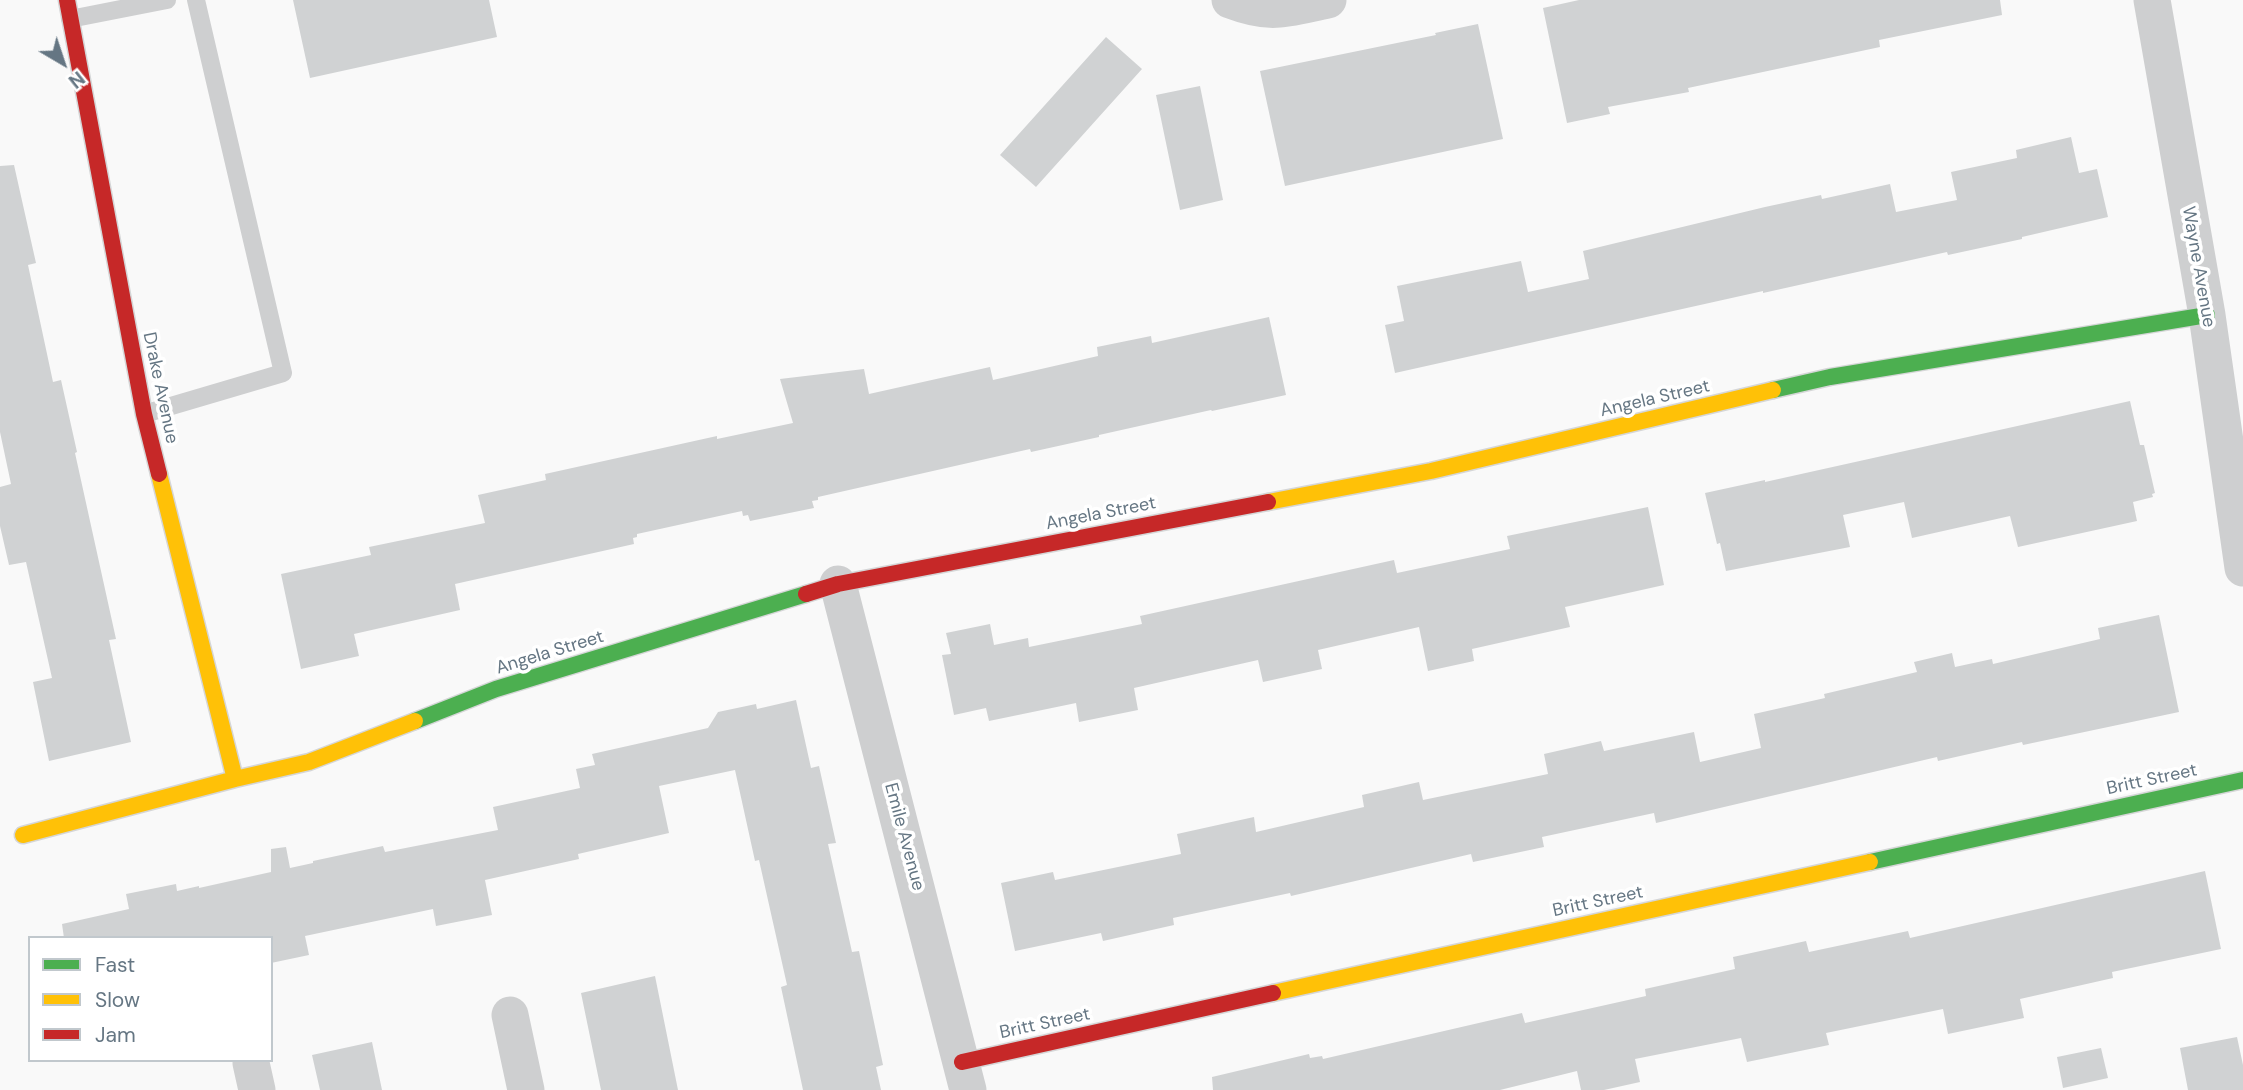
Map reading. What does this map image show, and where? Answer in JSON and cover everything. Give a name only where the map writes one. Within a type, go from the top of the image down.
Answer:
[{"type":"street","name":"Drake Avenue","points":[[66,0],[144,414],[235,779]]},
{"type":"street","points":[[1230,0],[1253,9],[1276,11],[1328,0]]},
{"type":"street","name":"Wayne Avenue","points":[[2152,0],[2207,315],[2241,551]]},
{"type":"street","name":"Angela Street","points":[[23,835],[309,762],[496,689],[838,584],[1431,471],[1830,377],[2207,315]]},
{"type":"street","name":"Emile Avenue","points":[[838,584],[965,1076]]},
{"type":"street","name":"Britt Street","points":[[965,1076],[2243,780]]},
{"type":"street","points":[[510,1015],[526,1090]]},
{"type":"lane","points":[[70,19],[167,0]]},
{"type":"lane","points":[[144,414],[283,373],[196,0]]},
{"type":"building","points":[[293,0],[489,0],[497,37],[310,78]]},
{"type":"building","points":[[1579,0],[2000,0],[2002,15],[1879,40],[1880,47],[1688,88],[1689,92],[1608,107],[1610,114],[1567,123],[1543,8]]},
{"type":"building","points":[[1478,24],[1503,139],[1285,186],[1260,71]]},
{"type":"building","points":[[1106,37],[1142,69],[1036,187],[1000,155]]},
{"type":"building","points":[[1200,86],[1223,200],[1180,210],[1156,95]]},
{"type":"building","points":[[2071,137],[2079,173],[2097,169],[2108,217],[2022,239],[1763,291],[1395,373],[1385,325],[1404,321],[1397,286],[1521,261],[1528,292],[1589,279],[1583,251],[1765,207],[1821,195],[1822,199],[1890,184],[1896,212],[1957,200],[1951,172],[2017,158],[2016,150]]},
{"type":"building","points":[[14,165],[36,263],[28,265],[53,382],[61,380],[77,452],[75,453],[116,639],[109,640],[131,742],[49,761],[33,682],[52,678],[26,562],[9,565],[0,526],[0,487],[11,484],[0,432],[0,166]]},
{"type":"building","points":[[1269,317],[1286,395],[818,497],[818,500],[812,501],[814,508],[750,521],[748,515],[743,516],[742,511],[637,534],[637,537],[633,538],[634,544],[455,584],[460,610],[354,634],[359,656],[301,669],[281,574],[371,555],[369,547],[485,523],[478,495],[546,480],[545,474],[717,436],[717,439],[793,423],[780,379],[864,369],[869,394],[990,367],[993,380],[1098,356],[1097,347],[1151,336],[1152,343]]},
{"type":"building","points":[[2130,401],[2155,493],[2152,494],[2153,497],[2133,502],[2137,521],[2018,547],[2010,516],[1912,538],[1904,502],[1843,515],[1850,547],[1726,571],[1705,493]]},
{"type":"building","points":[[1648,507],[1664,585],[1565,607],[1570,627],[1472,649],[1474,661],[1428,671],[1419,627],[1318,650],[1322,669],[1263,682],[1258,660],[1134,688],[1138,710],[1079,722],[1076,703],[989,721],[986,708],[954,715],[942,655],[951,654],[946,633],[990,624],[994,645],[1028,638],[1029,647],[1142,624],[1140,616],[1394,560],[1397,573],[1510,549],[1507,536]]},
{"type":"building","points":[[2159,615],[2179,712],[1938,761],[1937,757],[1656,823],[1654,813],[1542,837],[1544,847],[1473,862],[1471,854],[1291,896],[1290,893],[1173,918],[1174,925],[1103,941],[1101,933],[1015,951],[1001,883],[1053,872],[1055,880],[1181,854],[1177,834],[1254,817],[1256,832],[1364,807],[1362,795],[1419,782],[1423,800],[1548,774],[1544,754],[1601,741],[1604,751],[1694,732],[1700,762],[1761,748],[1754,714],[1825,698],[1824,694],[1917,672],[1914,662],[1952,653],[1955,667],[1992,659],[1993,664],[2100,639],[2098,628]]},
{"type":"building","points":[[796,700],[811,768],[819,766],[836,843],[828,844],[852,952],[859,951],[883,1065],[876,1067],[881,1090],[803,1090],[781,987],[787,985],[759,860],[755,861],[735,770],[659,786],[669,833],[578,854],[579,859],[485,880],[492,915],[436,926],[433,909],[305,936],[309,955],[273,963],[273,936],[64,936],[62,924],[129,909],[126,894],[176,884],[177,891],[199,888],[271,872],[271,849],[286,847],[290,868],[383,846],[385,852],[498,830],[493,807],[580,788],[576,769],[595,765],[592,754],[708,728],[718,712],[756,704],[757,709]]},
{"type":"building","points":[[2205,871],[2221,949],[2112,972],[2113,978],[2020,999],[2024,1018],[1948,1034],[1943,1009],[1826,1033],[1829,1045],[1747,1062],[1741,1038],[1635,1059],[1640,1082],[1604,1090],[1581,1090],[1577,1071],[1500,1090],[1213,1090],[1212,1077],[1309,1054],[1310,1058],[1322,1056],[1323,1059],[1522,1013],[1525,1023],[1646,996],[1645,989],[1735,969],[1733,957],[1806,941],[1809,952],[1908,931],[1910,938]]},
{"type":"building","points":[[655,976],[678,1090],[601,1090],[581,993]]},
{"type":"building","points":[[2237,1037],[2243,1065],[2243,1090],[2188,1090],[2180,1048]]},
{"type":"building","points":[[372,1042],[382,1090],[320,1090],[312,1055]]},
{"type":"building","points":[[2101,1048],[2108,1078],[2063,1088],[2057,1057]]},
{"type":"traffic: fast","points":[[1773,390],[1830,377],[2207,315]]},
{"type":"traffic: fast","points":[[415,721],[496,689],[806,594]]},
{"type":"traffic: fast","points":[[1870,862],[2243,780]]},
{"type":"traffic: slow","points":[[1268,502],[1431,471],[1773,390]]},
{"type":"traffic: slow","points":[[159,474],[235,779]]},
{"type":"traffic: slow","points":[[23,835],[309,762],[415,721]]},
{"type":"traffic: slow","points":[[1273,993],[1870,862]]},
{"type":"traffic: jam","points":[[67,0],[144,414],[159,474]]},
{"type":"traffic: jam","points":[[806,594],[838,584],[1268,502]]},
{"type":"traffic: jam","points":[[962,1062],[1273,993]]}]
